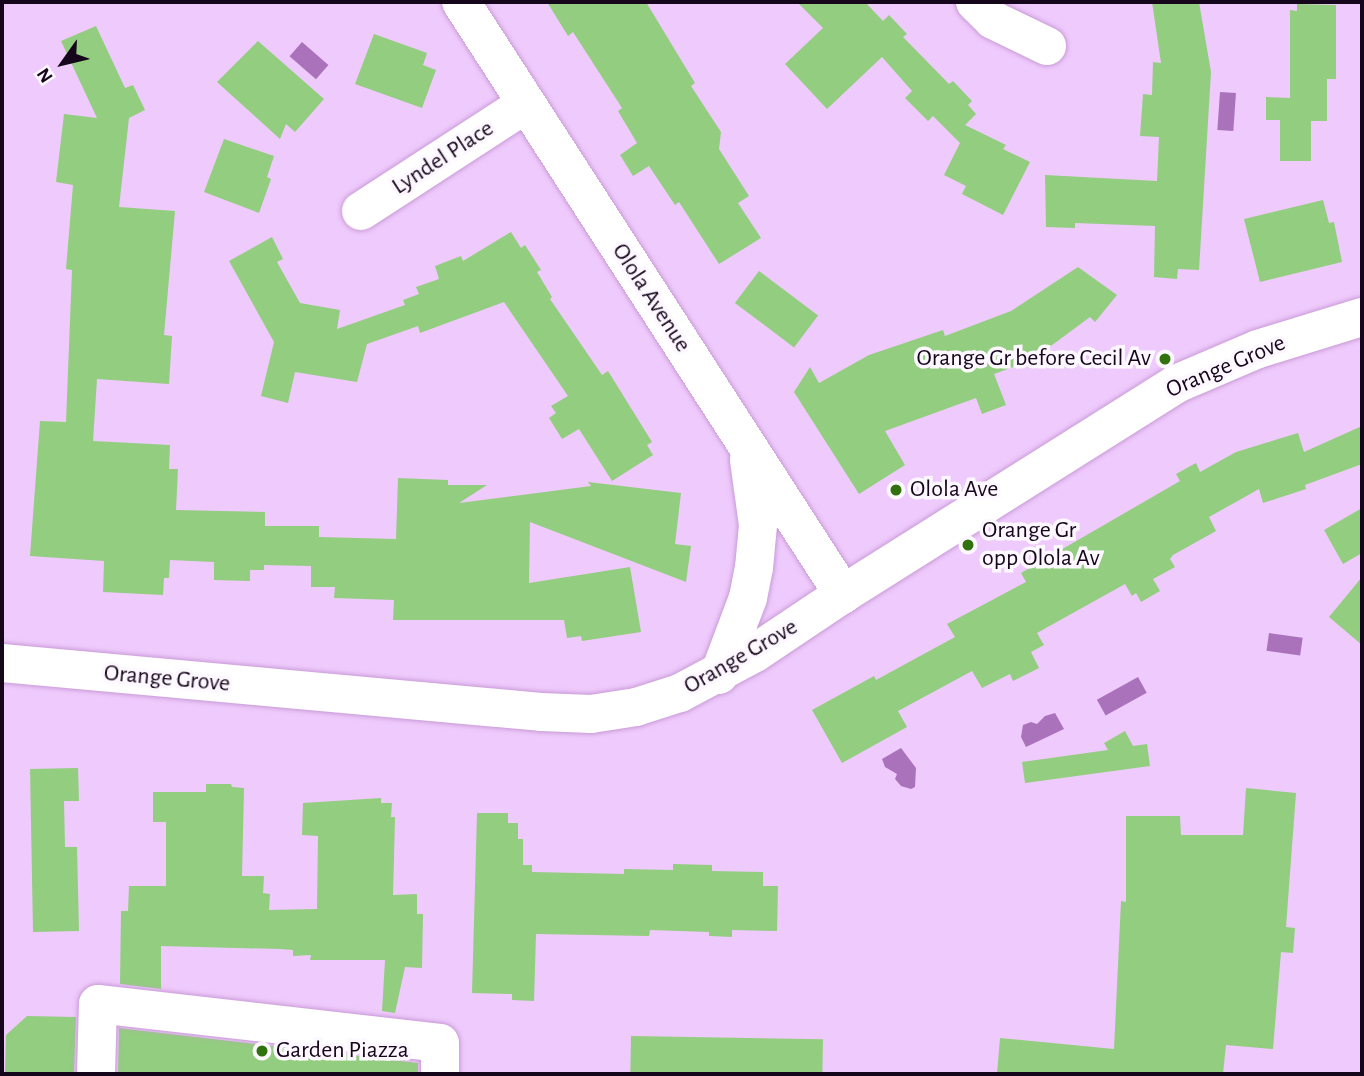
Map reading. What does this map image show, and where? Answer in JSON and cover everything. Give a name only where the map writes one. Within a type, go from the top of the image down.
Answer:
[{"type":"street","name":"Olola Avenue","points":[[461,2],[843,594]]},
{"type":"street","points":[[975,2],[993,20],[1047,46]]},
{"type":"street","name":"Lyndel Place","points":[[361,211],[526,104]]},
{"type":"street","name":"Orange Grove","points":[[2,663],[591,714],[658,700],[719,675],[1176,384],[1258,349],[1362,317]]},
{"type":"street","points":[[719,675],[748,598],[754,568],[758,525],[745,443]]},
{"type":"street","points":[[96,1074],[98,1004],[440,1043],[440,1074]]},
{"type":"shaded area","points":[[302,42],[328,65],[316,79],[290,56]]},
{"type":"shaded area","points":[[1220,92],[1236,93],[1233,131],[1217,130]]},
{"type":"shaded area","points":[[1269,633],[1303,638],[1300,656],[1266,651]]},
{"type":"shaded area","points":[[1138,677],[1147,693],[1106,716],[1097,700]]},
{"type":"shaded area","points":[[1055,713],[1064,729],[1026,747],[1021,737],[1023,725],[1031,722],[1037,724],[1045,716]]},
{"type":"shaded area","points":[[901,748],[916,768],[915,787],[911,789],[901,786],[895,779],[897,774],[885,767],[882,759]]},
{"type":"building","points":[[547,2],[646,2],[695,83],[691,86],[721,132],[719,149],[749,196],[738,203],[761,238],[719,264],[679,202],[675,205],[649,166],[633,176],[620,155],[637,143],[618,111],[622,108],[573,32],[568,36]]},
{"type":"building","points":[[797,2],[865,2],[883,21],[889,15],[907,34],[903,37],[949,84],[953,81],[972,101],[968,105],[976,114],[965,125],[1006,145],[1003,149],[1030,162],[1003,215],[962,194],[966,186],[944,175],[960,143],[933,116],[928,121],[905,98],[912,91],[882,57],[827,109],[785,64],[823,28]]},
{"type":"building","points":[[1152,2],[1199,2],[1211,72],[1199,270],[1178,269],[1177,279],[1154,277],[1155,226],[1075,223],[1075,228],[1046,227],[1045,175],[1157,181],[1159,137],[1140,136],[1143,94],[1152,95],[1153,62],[1161,63]]},
{"type":"building","points":[[1297,4],[1336,5],[1336,79],[1327,79],[1327,121],[1311,121],[1311,161],[1280,161],[1280,120],[1266,120],[1266,97],[1290,98],[1290,10],[1297,11]]},
{"type":"building","points":[[96,26],[125,88],[133,85],[145,110],[129,118],[119,207],[175,211],[164,335],[172,336],[169,384],[97,379],[93,441],[170,445],[169,469],[178,469],[176,510],[265,512],[265,526],[319,526],[319,537],[396,539],[398,478],[448,480],[448,485],[487,485],[459,503],[591,486],[588,482],[681,493],[675,544],[691,546],[686,582],[530,522],[529,583],[630,567],[641,632],[582,641],[581,636],[567,638],[564,620],[393,620],[394,600],[334,598],[335,587],[311,587],[311,566],[264,565],[264,570],[250,570],[250,581],[214,580],[214,562],[170,560],[169,578],[164,578],[163,595],[103,592],[104,561],[30,556],[40,421],[66,422],[72,270],[66,269],[73,185],[56,182],[64,114],[97,118],[61,41]]},
{"type":"building","points":[[374,34],[427,53],[423,65],[436,70],[422,108],[355,84]]},
{"type":"building","points":[[258,41],[324,99],[295,132],[286,124],[280,139],[217,82]]},
{"type":"building","points":[[224,139],[274,156],[267,177],[271,179],[259,213],[204,192]]},
{"type":"building","points":[[1323,200],[1329,223],[1334,222],[1342,262],[1260,282],[1244,219]]},
{"type":"building","points":[[511,232],[521,248],[525,245],[541,270],[537,272],[552,297],[550,299],[602,375],[608,371],[652,442],[647,445],[653,455],[612,481],[579,429],[562,439],[549,418],[556,413],[551,406],[568,396],[504,302],[420,333],[418,326],[367,344],[357,382],[295,372],[288,403],[261,396],[274,342],[229,261],[272,237],[283,259],[277,262],[300,303],[340,310],[337,329],[405,305],[403,300],[419,294],[416,287],[439,279],[435,266],[461,256],[463,261]]},
{"type":"building","points":[[1078,267],[1117,295],[1095,322],[1090,317],[1040,354],[1041,357],[994,374],[1006,405],[982,414],[976,398],[885,431],[905,465],[859,494],[794,392],[810,367],[819,383],[869,355],[943,330],[945,336],[1011,311]]},
{"type":"building","points":[[759,271],[818,316],[794,347],[735,303]]},
{"type":"building","points":[[1362,426],[1362,464],[1305,485],[1306,489],[1263,503],[1259,489],[1209,517],[1216,531],[1173,555],[1170,559],[1175,567],[1153,579],[1160,591],[1141,602],[1136,593],[1132,596],[1125,584],[1037,633],[1044,645],[1031,652],[1039,668],[1013,681],[1010,674],[982,688],[972,671],[898,711],[907,727],[842,763],[812,710],[874,676],[876,680],[955,637],[947,624],[1026,582],[1021,573],[1180,481],[1176,474],[1196,463],[1200,472],[1236,452],[1298,433],[1304,452]]},
{"type":"building","points":[[1362,508],[1362,553],[1343,564],[1324,530]]},
{"type":"building","points":[[1362,577],[1362,645],[1329,617]]},
{"type":"building","points":[[1125,731],[1133,746],[1147,744],[1150,766],[1025,783],[1022,762],[1108,750],[1104,743]]},
{"type":"building","points":[[78,768],[79,801],[64,801],[65,847],[77,847],[79,931],[33,932],[30,769]]},
{"type":"building","points":[[206,784],[231,784],[232,787],[244,788],[242,876],[264,876],[263,893],[270,894],[269,910],[317,909],[318,836],[302,835],[303,803],[381,798],[381,803],[392,803],[391,817],[395,817],[393,895],[417,894],[417,914],[423,914],[422,968],[405,967],[395,1013],[382,1011],[385,960],[310,960],[311,955],[293,956],[293,950],[161,946],[161,989],[120,984],[121,911],[128,911],[129,886],[166,886],[166,822],[153,822],[153,792],[206,792]]},
{"type":"building","points":[[1246,788],[1296,793],[1286,927],[1295,928],[1293,953],[1281,952],[1273,1049],[1226,1045],[1223,1074],[997,1074],[1000,1038],[1114,1049],[1121,901],[1126,902],[1126,816],[1180,816],[1181,835],[1243,835]]},
{"type":"building","points":[[477,813],[508,813],[508,823],[518,823],[518,839],[523,839],[523,865],[532,865],[532,872],[624,874],[624,869],[673,870],[673,864],[712,865],[712,871],[763,872],[763,886],[778,886],[777,931],[732,930],[732,937],[709,936],[709,932],[650,930],[649,936],[536,934],[534,1001],[512,1000],[512,994],[472,993]]},
{"type":"building","points":[[27,1016],[76,1017],[74,1074],[5,1074],[6,1035]]},
{"type":"building","points":[[119,1028],[418,1063],[418,1074],[118,1074]]},
{"type":"building","points":[[631,1036],[823,1039],[822,1074],[630,1074]]},
{"type":"place","name":"Orange Gr before Cecil Av","points":[[1165,359]]},
{"type":"place","name":"Olola Ave","points":[[896,490]]},
{"type":"place","name":"Orange Gr opp Olola Av","points":[[968,545]]},
{"type":"place","name":"Garden Piazza","points":[[262,1051]]}]
